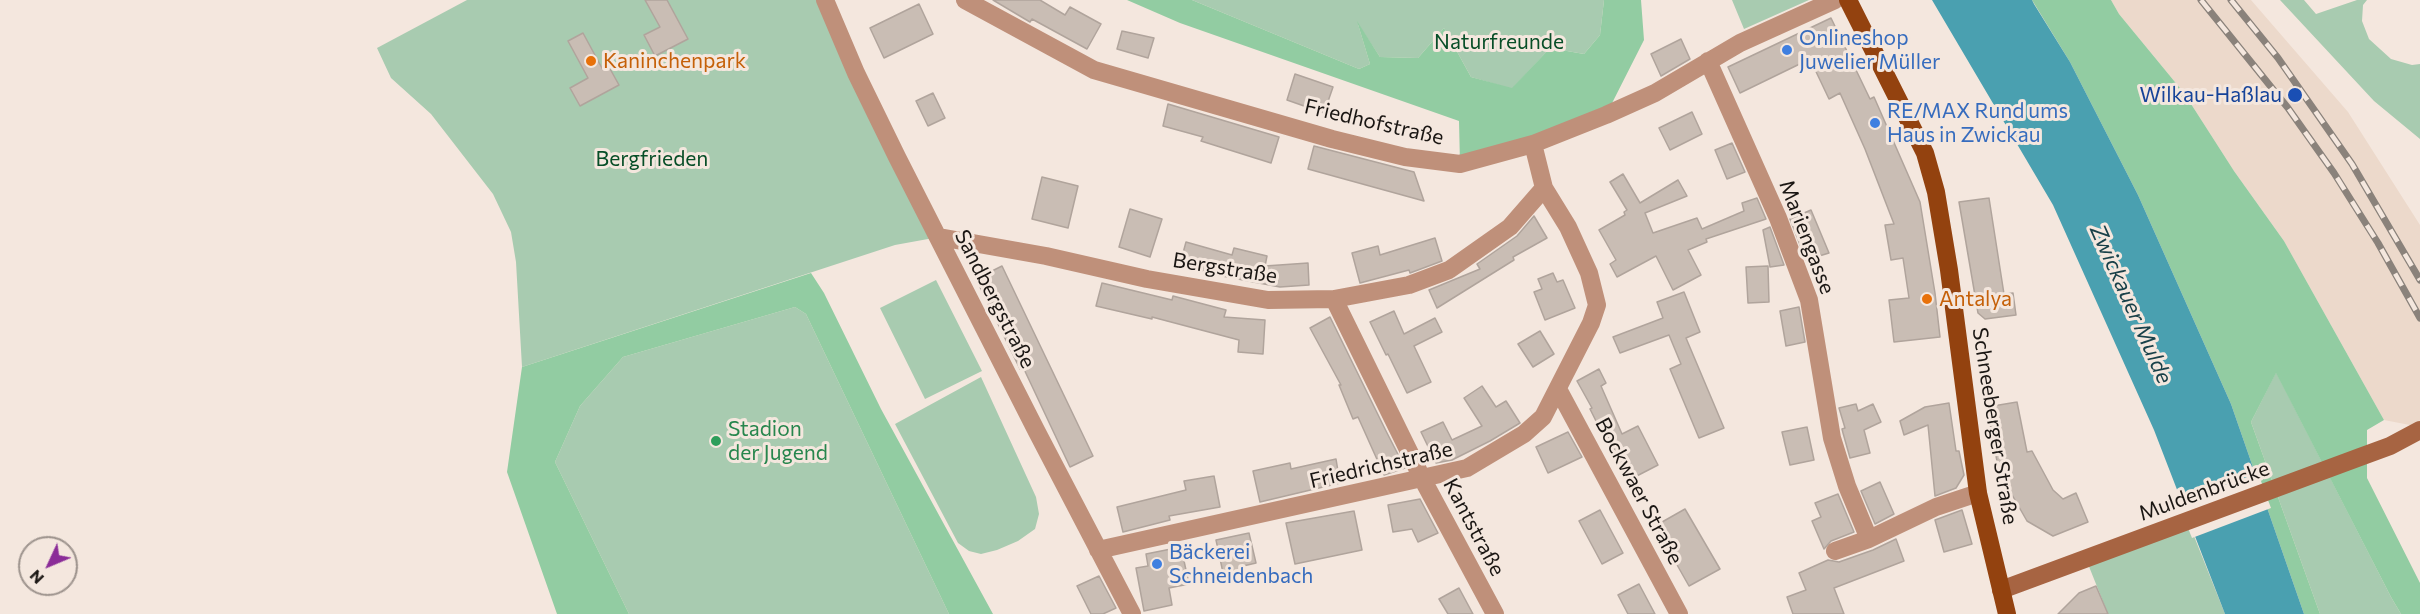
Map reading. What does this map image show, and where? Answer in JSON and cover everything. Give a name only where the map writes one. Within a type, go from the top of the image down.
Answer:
[{"type":"main road","name":"Schneeberger Straße","points":[[1848,0],[1925,153],[1936,192],[1949,270],[1978,493],[2007,614]]},
{"type":"main road","name":"Muldenbrücke","points":[[2001,590],[2390,446],[2420,430]]},
{"type":"street","name":"Sandbergstraße","points":[[825,0],[856,73],[1132,614]]},
{"type":"street","name":"Friedhofstraße","points":[[965,0],[1094,70],[1332,139],[1405,156],[1460,164],[1533,144],[1655,93],[1740,43],[1835,0]]},
{"type":"street","name":"Mariengasse","points":[[1708,61],[1778,218],[1809,300],[1832,438],[1847,486],[1869,538]]},
{"type":"street","name":"Friedrichstraße","points":[[1098,550],[1423,480],[1467,468],[1524,434],[1543,417],[1591,322],[1597,305],[1589,273],[1568,227],[1544,188],[1533,144]]},
{"type":"street","name":"Bergstraße","points":[[939,237],[1046,256],[1147,279],[1268,300],[1334,299],[1409,285],[1449,270],[1510,227],[1544,188]]},
{"type":"street","name":"Kantstraße","points":[[1334,299],[1423,480],[1495,614]]},
{"type":"street","name":"Bockwaer Straße","points":[[1558,389],[1679,614]]},
{"type":"street","points":[[1835,551],[1936,507],[1978,493]]},
{"type":"shaded area","points":[[2111,0],[2251,0],[2348,112],[2420,225],[2420,427],[2384,420],[2284,241],[2234,171],[2184,93],[2119,14]]},
{"type":"green space","name":"Bergfrieden","points":[[467,0],[825,0],[939,237],[895,245],[522,367],[516,262],[511,232],[493,194],[431,114],[391,78],[377,48]]},
{"type":"green space","points":[[1127,0],[1192,0],[1359,69],[1370,64],[1357,21],[1380,57],[1418,58],[1444,28],[1471,77],[1512,88],[1550,48],[1584,54],[1600,35],[1604,0],[1641,0],[1644,40],[1606,115],[1460,164],[1459,121],[1180,23]]},
{"type":"green space","name":"Naturfreunde","points":[[1192,0],[1604,0],[1600,35],[1584,54],[1550,48],[1512,89],[1471,77],[1444,28],[1418,58],[1380,57],[1358,24],[1370,64],[1359,69]]},
{"type":"green space","points":[[1732,0],[1809,0],[1744,29]]},
{"type":"green space","points":[[2032,0],[2111,0],[2119,14],[2184,93],[2234,171],[2284,241],[2384,420],[2367,430],[2367,478],[2420,583],[2420,614],[2401,614],[2276,373],[2251,422],[2320,614],[2304,614],[2231,404],[2138,195],[2070,62]]},
{"type":"green space","points":[[2280,0],[2304,0],[2316,14],[2357,0],[2367,0],[2363,5],[2362,21],[2369,39],[2391,59],[2412,65],[2420,64],[2420,139],[2374,101]]},
{"type":"green space","points":[[811,273],[824,293],[881,409],[993,614],[949,614],[806,314],[795,307],[623,357],[580,406],[555,462],[629,614],[557,614],[507,472],[522,367]]},
{"type":"green space","points":[[936,280],[982,371],[925,399],[880,308]]},
{"type":"green space","name":"Stadion der Jugend","points":[[795,307],[806,314],[949,614],[629,614],[555,462],[580,406],[623,357]]},
{"type":"green space","points":[[2276,372],[2401,614],[2320,614],[2251,422]]},
{"type":"green space","points":[[981,377],[1036,497],[1039,514],[1035,529],[1018,541],[981,554],[969,551],[958,543],[895,424]]},
{"type":"green space","points":[[2188,521],[2225,614],[2108,614],[2086,559]]},
{"type":"water","name":"Zwickauer Mulde","points":[[1932,0],[2032,0],[2070,62],[2138,195],[2231,404],[2304,614],[2225,614],[2154,430],[2053,205]]},
{"type":"pier","points":[[2258,473],[2271,508],[2192,538],[2178,503]]},
{"type":"building","points":[[645,0],[667,0],[688,39],[655,56],[644,35],[660,27]]},
{"type":"building","points":[[993,0],[1040,0],[1065,15],[1070,7],[1101,24],[1087,49],[1032,19],[1030,22]]},
{"type":"building","points":[[919,4],[933,34],[884,58],[870,28]]},
{"type":"building","points":[[1831,18],[1870,99],[1874,97],[1920,202],[1940,337],[1894,342],[1889,300],[1909,298],[1903,258],[1891,260],[1885,225],[1894,224],[1840,93],[1829,99],[1810,59],[1740,93],[1728,67]]},
{"type":"building","points":[[1122,31],[1154,38],[1148,58],[1117,49]]},
{"type":"building","points":[[583,33],[603,70],[609,67],[619,85],[580,106],[570,88],[588,78],[568,41]]},
{"type":"building","points":[[1681,39],[1690,59],[1661,76],[1651,54]]},
{"type":"building","points":[[1295,74],[1333,87],[1324,113],[1287,100]]},
{"type":"building","points":[[933,93],[945,118],[928,126],[916,101]]},
{"type":"building","points":[[1168,104],[1279,137],[1271,163],[1201,141],[1203,137],[1163,126]]},
{"type":"building","points":[[1692,112],[1702,134],[1670,150],[1659,128]]},
{"type":"building","points":[[1732,143],[1745,172],[1727,179],[1715,150]]},
{"type":"building","points":[[1314,146],[1414,172],[1424,201],[1308,169]]},
{"type":"building","points":[[1623,174],[1640,203],[1678,180],[1687,196],[1645,213],[1653,233],[1697,218],[1702,229],[1744,211],[1742,203],[1757,198],[1766,219],[1706,239],[1707,242],[1688,250],[1701,275],[1673,290],[1656,256],[1617,277],[1610,264],[1616,260],[1599,230],[1625,215],[1624,212],[1627,210],[1610,182]]},
{"type":"building","points":[[1042,177],[1078,186],[1068,228],[1032,219]]},
{"type":"building","points":[[1989,198],[2004,294],[2013,293],[2016,315],[1985,319],[1978,313],[1959,202]]},
{"type":"building","points":[[1130,209],[1162,219],[1150,257],[1119,247]]},
{"type":"building","points":[[1811,210],[1829,253],[1806,260],[1790,219]]},
{"type":"building","points":[[1534,216],[1547,238],[1513,257],[1514,260],[1437,308],[1429,290],[1480,269],[1477,264],[1517,236]]},
{"type":"building","points":[[1770,227],[1784,265],[1770,267],[1763,230]]},
{"type":"building","points":[[1435,238],[1442,261],[1410,273],[1409,270],[1360,283],[1352,253],[1378,246],[1380,255]]},
{"type":"building","points":[[1186,242],[1232,255],[1234,248],[1267,256],[1265,266],[1308,263],[1309,285],[1280,287],[1217,275],[1180,264]]},
{"type":"building","points":[[1002,266],[1093,456],[1070,467],[1023,367],[1020,369],[976,279]]},
{"type":"building","points":[[1768,266],[1769,302],[1748,303],[1746,267]]},
{"type":"building","points":[[1553,273],[1557,282],[1563,280],[1575,308],[1545,320],[1534,292],[1542,289],[1538,279]]},
{"type":"building","points":[[1102,283],[1172,300],[1173,296],[1226,310],[1224,317],[1265,320],[1263,354],[1238,352],[1239,340],[1152,317],[1152,319],[1096,306]]},
{"type":"building","points":[[1684,292],[1700,332],[1686,338],[1724,428],[1699,438],[1670,369],[1681,364],[1669,335],[1620,353],[1613,337],[1663,318],[1657,302]]},
{"type":"building","points":[[1799,307],[1805,342],[1786,346],[1780,311]]},
{"type":"building","points":[[1394,311],[1404,334],[1435,318],[1442,332],[1414,346],[1431,382],[1407,393],[1370,322]]},
{"type":"building","points":[[1330,317],[1405,468],[1384,475],[1358,417],[1353,419],[1339,385],[1341,385],[1310,328]]},
{"type":"building","points":[[1540,331],[1554,354],[1533,367],[1518,344]]},
{"type":"building","points":[[1599,369],[1606,383],[1601,386],[1622,434],[1638,426],[1658,465],[1629,480],[1602,425],[1599,427],[1590,409],[1592,408],[1577,381]]},
{"type":"building","points":[[1482,386],[1496,407],[1506,401],[1520,423],[1452,460],[1436,463],[1421,432],[1443,422],[1452,440],[1482,426],[1464,398]]},
{"type":"building","points":[[2017,402],[2027,452],[2032,451],[2053,490],[2063,499],[2076,493],[2088,522],[2053,536],[2027,521],[1999,472],[1987,407]]},
{"type":"building","points":[[1949,403],[1956,451],[1959,451],[1964,475],[1956,488],[1935,496],[1928,425],[1904,435],[1900,421],[1925,407]]},
{"type":"building","points":[[1856,404],[1858,411],[1873,404],[1881,422],[1864,430],[1870,453],[1850,458],[1839,408]]},
{"type":"building","points":[[1807,427],[1814,460],[1790,465],[1782,432]]},
{"type":"building","points":[[1568,432],[1582,457],[1548,473],[1536,447]]},
{"type":"building","points":[[1336,459],[1340,483],[1260,502],[1253,471],[1290,463],[1291,469]]},
{"type":"building","points":[[1214,476],[1220,507],[1169,516],[1170,520],[1123,532],[1117,507],[1186,490],[1184,481]]},
{"type":"building","points":[[1880,482],[1894,514],[1875,524],[1861,491]]},
{"type":"building","points":[[1838,494],[1854,532],[1831,541],[1824,549],[1812,521],[1821,517],[1815,503]]},
{"type":"building","points":[[1420,499],[1438,533],[1418,542],[1412,529],[1393,532],[1388,505]]},
{"type":"building","points":[[1685,509],[1720,569],[1689,586],[1655,526]]},
{"type":"building","points":[[1600,510],[1623,553],[1602,564],[1579,521]]},
{"type":"building","points":[[1962,510],[1972,544],[1944,552],[1935,520]]},
{"type":"building","points":[[1354,511],[1362,550],[1295,564],[1286,523]]},
{"type":"building","points":[[1249,533],[1256,563],[1239,567],[1242,579],[1225,582],[1216,540]]},
{"type":"building","points":[[1896,539],[1904,561],[1834,588],[1844,614],[1793,614],[1787,597],[1806,590],[1799,573],[1828,560],[1839,562]]},
{"type":"building","points":[[1181,547],[1189,584],[1169,588],[1172,605],[1144,611],[1136,568],[1148,566],[1146,554]]},
{"type":"building","points":[[1099,576],[1116,608],[1103,614],[1091,614],[1077,586]]},
{"type":"building","points":[[1639,584],[1655,614],[1628,614],[1618,595]]},
{"type":"building","points":[[2096,586],[2108,614],[2058,614],[2079,593]]},
{"type":"building","points":[[1459,588],[1473,614],[1448,614],[1439,599]]},
{"type":"railway","points":[[2201,0],[2288,108],[2334,173],[2378,243],[2420,318]]},
{"type":"railway","points":[[2231,0],[2278,58],[2352,164],[2420,280]]},
{"type":"place","name":"Onlineshop Juwelier Müller","points":[[1787,50]]},
{"type":"place","name":"Kaninchenpark","points":[[591,61]]},
{"type":"place","name":"Wilkau-Haßlau","points":[[2295,95]]},
{"type":"place","name":"RE/MAX Rund ums Haus in Zwickau","points":[[1875,123]]},
{"type":"place","name":"Antalya","points":[[1927,299]]},
{"type":"place","name":"Stadion der Jugend","points":[[716,441]]},
{"type":"place","name":"Bäckerei Schneidenbach","points":[[1157,564]]}]
